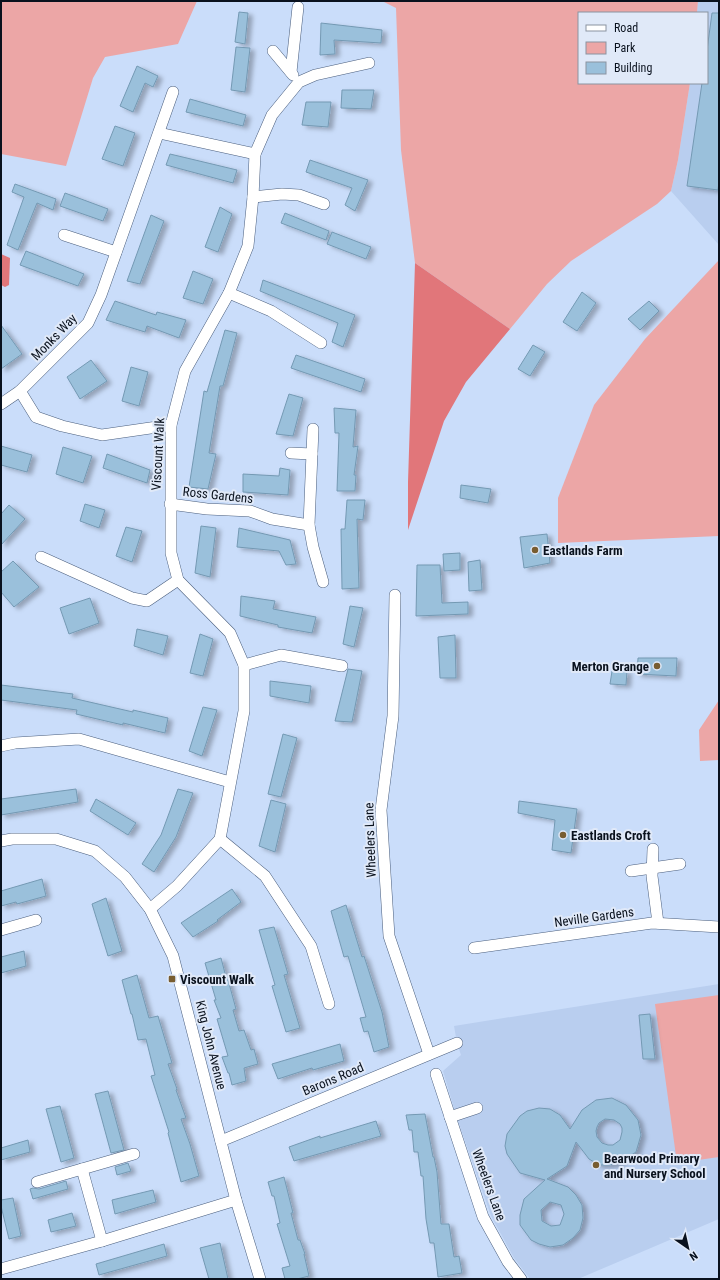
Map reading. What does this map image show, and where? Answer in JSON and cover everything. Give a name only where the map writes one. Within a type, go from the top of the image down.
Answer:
[{"type":"street","points":[[291,72],[298,7]]},
{"type":"street","points":[[273,51],[299,82]]},
{"type":"street","name":"Viscount Walk","points":[[220,839],[244,711],[244,665],[230,633],[178,580],[171,553],[171,426],[185,371],[229,293],[248,246],[255,154],[272,115],[299,82],[315,75],[369,63]]},
{"type":"street","name":"Monks Way","points":[[1,404],[20,391],[88,323],[101,295],[174,92]]},
{"type":"street","points":[[159,133],[255,154]]},
{"type":"street","points":[[253,196],[299,194],[324,204]]},
{"type":"street","points":[[64,235],[116,252]]},
{"type":"street","points":[[229,293],[271,311],[320,343]]},
{"type":"street","points":[[20,391],[36,417],[62,426],[102,434],[171,426]]},
{"type":"street","points":[[313,429],[309,525],[312,547],[323,582]]},
{"type":"street","points":[[291,453],[312,454]]},
{"type":"street","name":"Ross Gardens","points":[[170,504],[207,509],[250,512],[272,519],[309,525]]},
{"type":"street","points":[[41,557],[132,598],[146,601],[178,580]]},
{"type":"street","name":"Wheelers Lane","points":[[395,595],[393,716],[380,810],[389,936],[429,1054]]},
{"type":"street","points":[[244,665],[281,655],[342,666]]},
{"type":"street","points":[[1,746],[15,743],[79,738],[230,782]]},
{"type":"street","name":"King John Avenue","points":[[1,841],[12,839],[56,839],[96,851],[125,876],[150,909],[173,956],[236,1200],[260,1279]]},
{"type":"street","points":[[150,909],[177,886],[220,839],[265,876],[310,946],[329,1004]]},
{"type":"street","points":[[653,849],[652,869],[658,923]]},
{"type":"street","points":[[631,871],[680,864]]},
{"type":"street","points":[[1,930],[36,920]]},
{"type":"street","name":"Neville Gardens","points":[[474,948],[652,923],[719,927]]},
{"type":"street","name":"Barons Road","points":[[221,1141],[457,1043]]},
{"type":"street","name":"Wheelers Lane","points":[[436,1074],[483,1217],[508,1262],[521,1279]]},
{"type":"street","points":[[450,1117],[477,1108]]},
{"type":"street","points":[[37,1182],[134,1154]]},
{"type":"street","points":[[82,1169],[102,1241]]},
{"type":"street","points":[[1,1269],[102,1241],[236,1200]]},
{"type":"shaded area","points":[[698,1],[719,1],[719,245],[671,191],[678,160],[690,84],[708,84],[708,12],[697,12]]},
{"type":"shaded area","points":[[1,254],[10,258],[9,285],[5,287],[1,285]]},
{"type":"shaded area","points":[[415,263],[510,329],[466,382],[444,421],[408,530],[408,482]]},
{"type":"shaded area","name":"Bearwood Primary and Nursery School","points":[[719,984],[719,1219],[578,1279],[530,1279],[514,1258],[491,1216],[456,1115],[443,1071],[461,1055],[454,1026]]},
{"type":"green space","points":[[1,1],[197,1],[178,44],[105,57],[93,78],[66,166],[1,154]]},
{"type":"green space","points":[[382,1],[698,1],[697,12],[578,12],[578,84],[690,84],[678,160],[671,191],[657,204],[571,261],[547,284],[510,329],[415,263],[401,150],[396,8]]},
{"type":"green space","points":[[719,260],[719,536],[558,543],[558,498],[594,405],[645,339]]},
{"type":"green space","points":[[719,700],[719,760],[700,761],[699,730]]},
{"type":"green space","points":[[719,995],[719,1157],[677,1163],[655,1004]]},
{"type":"building","points":[[239,12],[248,13],[245,44],[235,42]]},
{"type":"building","points":[[712,13],[719,13],[718,190],[687,186],[702,84],[708,84],[708,43]]},
{"type":"building","points":[[321,23],[382,30],[381,43],[334,40],[335,54],[320,55]]},
{"type":"building","points":[[236,47],[250,48],[245,92],[231,90]]},
{"type":"building","points":[[137,66],[158,76],[153,87],[145,83],[133,112],[120,106]]},
{"type":"building","points":[[342,90],[374,90],[371,109],[341,108]]},
{"type":"building","points":[[190,99],[246,115],[243,126],[186,112]]},
{"type":"building","points":[[306,102],[331,102],[328,127],[302,125]]},
{"type":"building","points":[[115,126],[135,133],[123,166],[102,159]]},
{"type":"building","points":[[170,154],[237,170],[233,183],[166,165]]},
{"type":"building","points":[[310,160],[368,180],[355,211],[345,205],[352,188],[306,172]]},
{"type":"building","points":[[15,184],[56,199],[53,210],[37,203],[18,250],[7,245],[24,197],[12,192]]},
{"type":"building","points":[[65,193],[108,209],[103,221],[60,206]]},
{"type":"building","points":[[220,207],[232,214],[218,252],[205,247]]},
{"type":"building","points":[[285,213],[329,231],[326,240],[281,223]]},
{"type":"building","points":[[151,215],[164,221],[140,284],[127,281]]},
{"type":"building","points":[[332,232],[371,247],[366,259],[327,244]]},
{"type":"building","points":[[26,251],[84,274],[78,286],[20,265]]},
{"type":"building","points":[[193,271],[213,279],[203,304],[183,298]]},
{"type":"building","points":[[263,280],[355,315],[343,347],[332,342],[338,323],[260,291]]},
{"type":"building","points":[[582,292],[596,303],[577,331],[563,322]]},
{"type":"building","points":[[115,301],[156,315],[157,312],[186,320],[179,338],[147,326],[145,332],[106,320]]},
{"type":"building","points":[[649,301],[659,311],[640,330],[628,319]]},
{"type":"building","points":[[1,325],[22,354],[1,369]]},
{"type":"building","points":[[225,330],[237,333],[223,386],[220,386],[209,453],[216,454],[208,489],[189,487],[204,391],[207,392]]},
{"type":"building","points":[[533,345],[545,352],[530,376],[518,369]]},
{"type":"building","points":[[296,355],[365,379],[361,392],[291,368]]},
{"type":"building","points":[[91,360],[107,381],[80,399],[67,377]]},
{"type":"building","points":[[131,367],[148,372],[139,406],[122,401]]},
{"type":"building","points":[[289,394],[303,398],[293,436],[276,434]]},
{"type":"building","points":[[334,408],[356,410],[353,447],[358,446],[354,475],[356,475],[355,491],[337,491],[339,433],[335,433]]},
{"type":"building","points":[[1,446],[32,455],[27,472],[1,465]]},
{"type":"building","points":[[63,447],[92,456],[83,483],[56,474]]},
{"type":"building","points":[[107,454],[150,470],[147,483],[103,468]]},
{"type":"building","points":[[280,468],[290,470],[288,495],[243,492],[243,474],[279,476]]},
{"type":"building","points":[[461,485],[491,489],[488,503],[460,498]]},
{"type":"building","points":[[347,500],[365,500],[363,520],[357,519],[359,588],[342,589],[341,529],[345,529]]},
{"type":"building","points":[[85,504],[105,510],[99,528],[80,521]]},
{"type":"building","points":[[9,505],[25,519],[1,545],[1,514]]},
{"type":"building","points":[[201,526],[216,528],[210,577],[195,573]]},
{"type":"building","points":[[126,527],[142,531],[132,562],[116,556]]},
{"type":"building","points":[[239,528],[290,540],[296,564],[286,565],[279,551],[237,547]]},
{"type":"building","name":"Eastlands Farm","points":[[547,534],[550,563],[524,568],[520,537]]},
{"type":"building","points":[[460,553],[460,570],[444,571],[443,554]]},
{"type":"building","points":[[480,560],[482,590],[469,591],[468,562]]},
{"type":"building","points":[[13,561],[39,587],[14,607],[1,592],[1,572]]},
{"type":"building","points":[[417,565],[440,565],[442,603],[468,602],[468,614],[416,616]]},
{"type":"building","points":[[241,596],[275,601],[273,609],[316,617],[312,633],[278,627],[278,625],[240,616]]},
{"type":"building","points":[[90,598],[99,623],[69,634],[60,608]]},
{"type":"building","points":[[350,606],[363,608],[354,647],[343,644]]},
{"type":"building","points":[[137,629],[168,636],[163,655],[134,646]]},
{"type":"building","points":[[200,634],[213,639],[203,676],[190,673]]},
{"type":"building","points":[[455,635],[456,678],[440,678],[438,637]]},
{"type":"building","name":"Merton Grange","points":[[638,658],[677,658],[676,676],[637,674]]},
{"type":"building","points":[[348,669],[362,671],[352,722],[335,721]]},
{"type":"building","points":[[612,671],[627,671],[626,685],[610,684]]},
{"type":"building","points":[[270,681],[311,686],[309,703],[270,696]]},
{"type":"building","points":[[1,685],[73,694],[72,698],[133,712],[133,710],[168,718],[165,733],[76,714],[77,710],[1,700]]},
{"type":"building","points":[[203,707],[217,710],[202,756],[189,751]]},
{"type":"building","points":[[283,734],[297,738],[281,797],[268,794]]},
{"type":"building","points":[[76,789],[78,802],[1,815],[1,799]]},
{"type":"building","points":[[178,789],[193,793],[176,837],[154,872],[142,864],[161,835]]},
{"type":"building","points":[[96,799],[136,823],[128,835],[90,811]]},
{"type":"building","points":[[271,800],[286,804],[275,852],[259,846]]},
{"type":"building","name":"Eastlands Croft","points":[[519,801],[577,809],[571,853],[552,850],[555,820],[518,813]]},
{"type":"building","points":[[42,879],[46,896],[17,904],[16,902],[1,906],[1,891]]},
{"type":"building","points":[[232,889],[241,902],[217,920],[218,921],[193,937],[181,923]]},
{"type":"building","points":[[106,898],[122,951],[108,956],[92,904]]},
{"type":"building","points":[[346,905],[362,957],[364,956],[382,1012],[389,1047],[374,1052],[368,1031],[364,1032],[360,1018],[366,1017],[348,956],[344,957],[331,911]]},
{"type":"building","points":[[274,927],[288,974],[284,975],[300,1028],[286,1032],[272,986],[275,985],[259,930]]},
{"type":"building","points":[[24,951],[26,966],[1,973],[1,957]]},
{"type":"building","points":[[221,958],[236,1009],[233,1010],[239,1031],[244,1030],[251,1050],[254,1049],[258,1064],[244,1068],[246,1081],[232,1085],[229,1073],[222,1057],[228,1056],[217,1019],[221,1018],[214,1000],[216,1000],[205,963]]},
{"type":"building","points":[[137,975],[149,1018],[158,1016],[172,1063],[168,1064],[186,1118],[181,1119],[199,1176],[181,1182],[168,1133],[169,1132],[151,1076],[155,1075],[146,1039],[138,1040],[122,980]]},
{"type":"building","points":[[650,1014],[655,1059],[643,1059],[639,1015]]},
{"type":"building","points":[[340,1044],[344,1061],[313,1070],[312,1068],[278,1079],[272,1064]]},
{"type":"building","points":[[108,1091],[124,1150],[111,1153],[95,1094]]},
{"type":"building","points":[[612,1098],[626,1105],[638,1120],[641,1135],[636,1152],[619,1163],[599,1165],[589,1159],[576,1142],[567,1166],[547,1179],[568,1187],[576,1195],[582,1205],[583,1218],[580,1230],[573,1238],[563,1245],[550,1247],[539,1244],[531,1240],[520,1225],[520,1215],[524,1199],[545,1180],[520,1173],[507,1154],[505,1146],[507,1134],[520,1116],[527,1111],[539,1108],[550,1109],[560,1115],[570,1129],[582,1110],[596,1100]],"holes":[[[605,1119],[614,1120],[620,1124],[622,1128],[620,1140],[613,1145],[602,1143],[597,1137],[597,1127],[599,1123]],[[550,1202],[561,1205],[564,1214],[560,1225],[551,1226],[542,1221],[541,1210]]]},
{"type":"building","points":[[60,1106],[74,1158],[61,1162],[46,1109]]},
{"type":"building","points":[[425,1114],[437,1172],[441,1224],[449,1224],[454,1257],[459,1256],[462,1273],[438,1277],[434,1243],[430,1243],[426,1219],[423,1176],[421,1176],[418,1152],[414,1152],[412,1130],[409,1130],[406,1115]]},
{"type":"building","points":[[376,1121],[381,1136],[294,1161],[289,1147],[320,1136],[320,1138]]},
{"type":"building","points":[[28,1140],[30,1152],[1,1160],[1,1148]]},
{"type":"building","points":[[128,1163],[131,1171],[117,1175],[115,1167]]},
{"type":"building","points":[[284,1177],[293,1213],[291,1213],[298,1240],[300,1240],[305,1254],[309,1276],[297,1279],[285,1279],[282,1268],[290,1266],[277,1224],[280,1223],[274,1196],[272,1196],[268,1182]]},
{"type":"building","points":[[66,1181],[68,1189],[33,1199],[30,1189],[39,1189]]},
{"type":"building","points":[[153,1190],[156,1202],[115,1214],[112,1200]]},
{"type":"building","points":[[13,1198],[21,1236],[9,1239],[1,1206],[1,1200]]},
{"type":"building","points":[[72,1213],[76,1226],[51,1232],[48,1220]]},
{"type":"building","points":[[220,1243],[228,1279],[209,1279],[200,1248]]},
{"type":"building","points":[[164,1244],[167,1256],[99,1275],[96,1264]]},
{"type":"place","name":"Eastlands Farm","points":[[535,550]]},
{"type":"place","name":"Merton Grange","points":[[657,666]]},
{"type":"place","name":"Eastlands Croft","points":[[563,835]]},
{"type":"place","name":"Viscount Walk","points":[[172,979]]},
{"type":"place","name":"Bearwood Primary and Nursery School","points":[[596,1165]]}]
